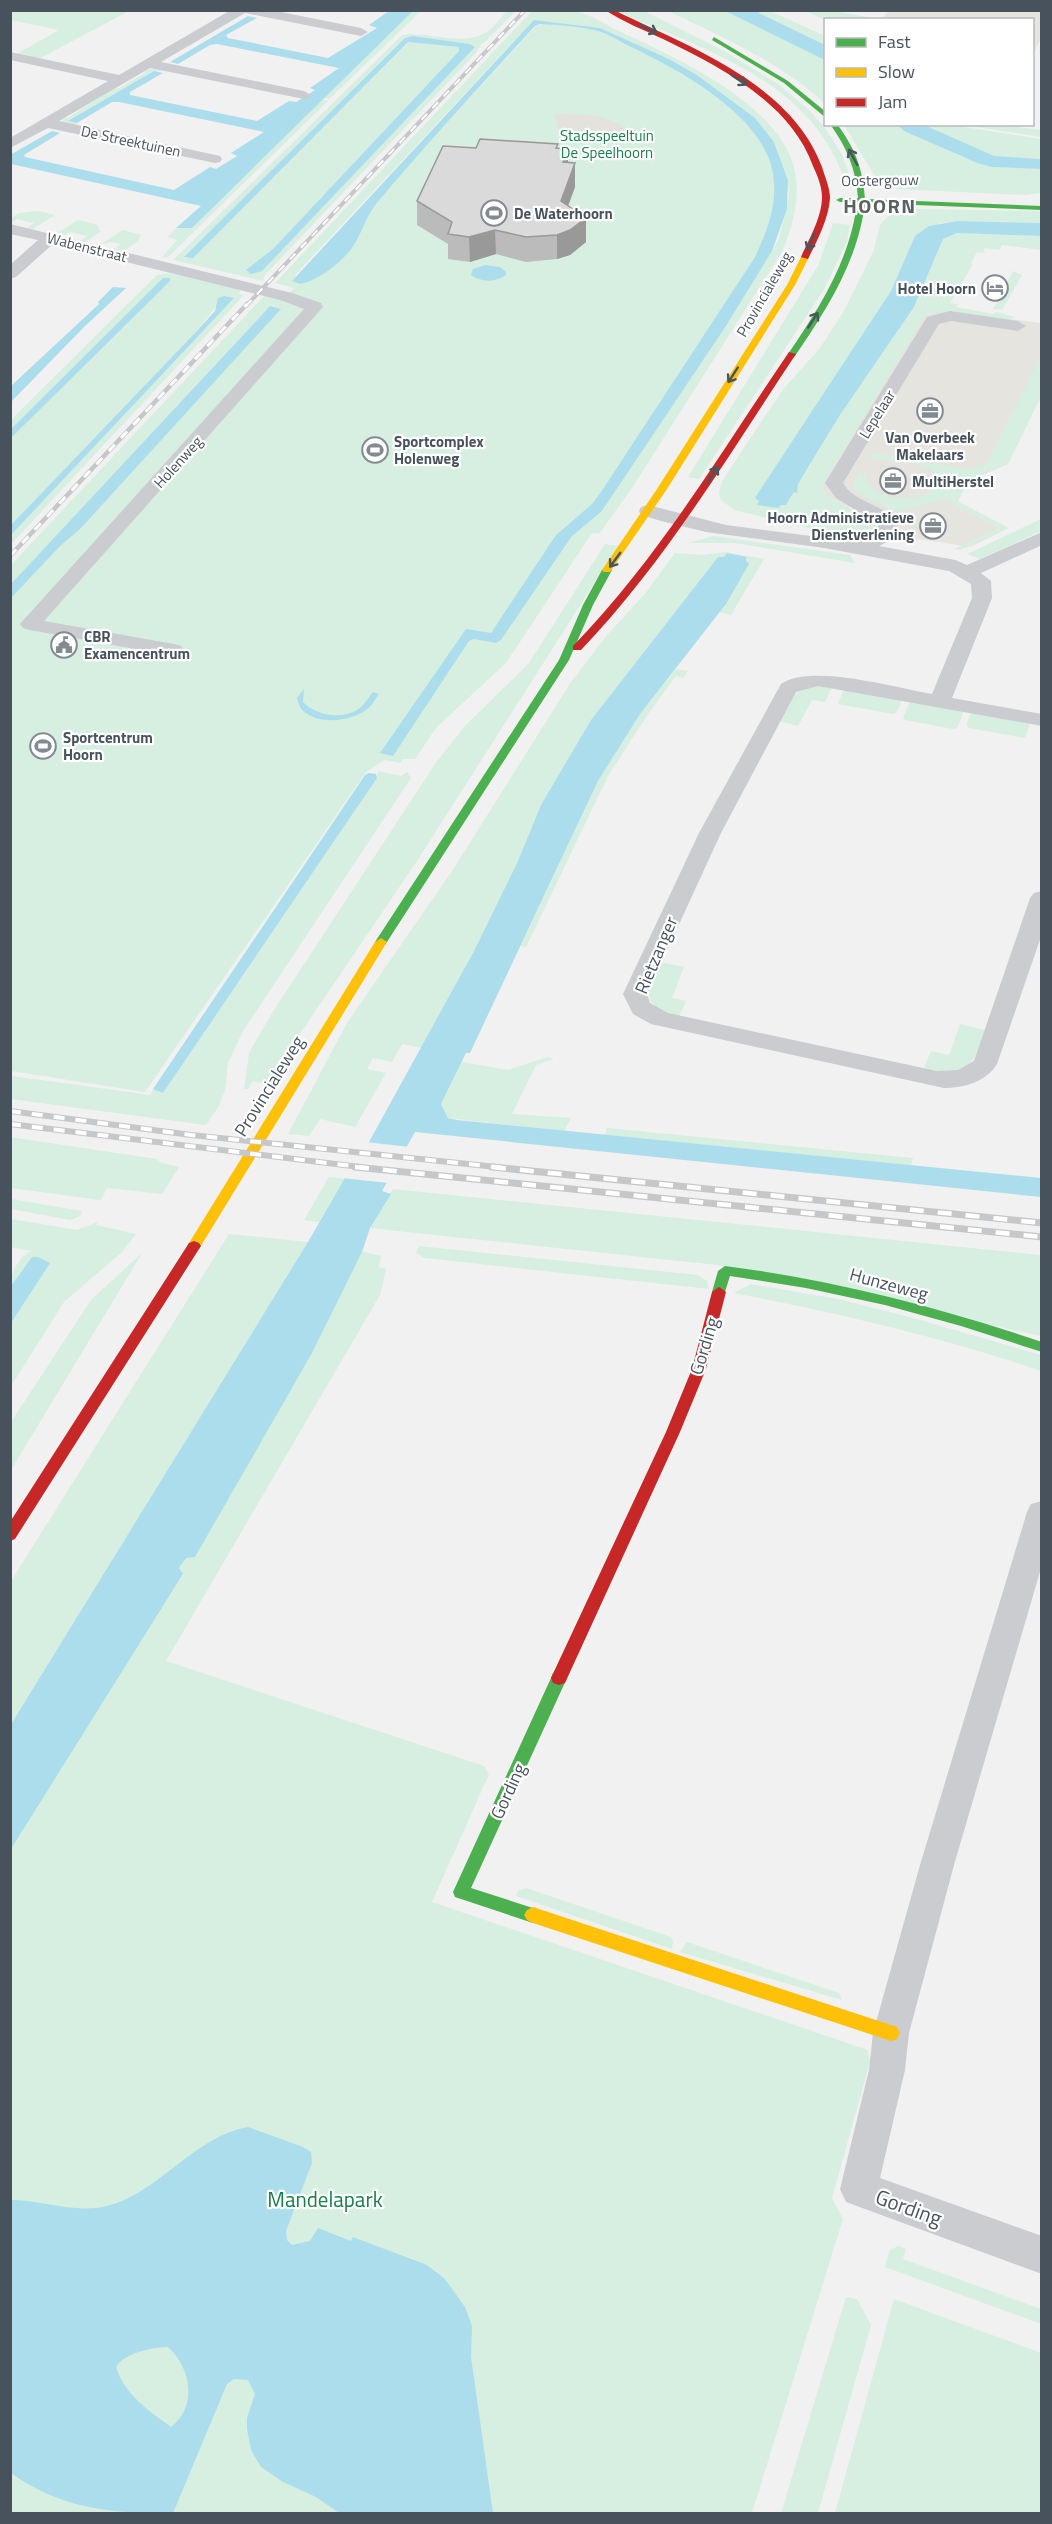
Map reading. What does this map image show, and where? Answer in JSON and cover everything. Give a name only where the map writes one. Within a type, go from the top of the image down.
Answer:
[{"type":"main road","name":"Provincialeweg","points":[[10,1535],[169,1286],[409,896],[564,660],[588,605],[608,569],[648,511],[791,285],[814,237],[826,197],[820,167],[807,139],[777,105],[716,64],[608,10]]},
{"type":"main road","points":[[702,33],[786,82],[824,115]]},
{"type":"main road","name":"Provincialeweg","points":[[564,660],[600,626],[642,577],[686,516],[831,292],[852,244],[861,198],[858,166],[842,136],[834,126]]},
{"type":"main road","name":"Oostergouw","points":[[826,197],[1041,199]]},
{"type":"main road","name":"Oostergouw","points":[[861,198],[1041,208]]},
{"type":"main road","name":"Hunzeweg","points":[[724,1271],[810,1282],[911,1308],[1041,1347]]},
{"type":"main road","name":"Gording","points":[[724,1271],[699,1369],[673,1431],[461,1892],[891,2033]]},
{"type":"street","name":"De Streektuinen","points":[[10,144],[241,10]]},
{"type":"street","points":[[248,10],[361,32]]},
{"type":"street","points":[[10,56],[123,80]]},
{"type":"street","points":[[149,64],[304,95]]},
{"type":"street","name":"De Streektuinen","points":[[46,123],[215,159]]},
{"type":"street","name":"Wabenstraat","points":[[10,229],[162,266]]},
{"type":"street","points":[[10,274],[50,238]]},
{"type":"street","name":"Holenweg","points":[[162,266],[286,296],[315,307],[30,624],[174,650]]},
{"type":"street","name":"Lepelaar","points":[[858,550],[886,535],[889,523],[883,516],[838,492],[834,483],[933,321],[950,316],[1018,326]]},
{"type":"street","points":[[648,511],[686,516],[768,538],[807,540],[955,566],[969,573],[981,581],[982,597],[940,701]]},
{"type":"street","points":[[969,573],[1041,538]]},
{"type":"street","name":"Rietzanger","points":[[1041,720],[818,680],[794,684],[788,688],[710,833],[636,994],[636,1001],[646,1013],[665,1020],[937,1079],[951,1081],[965,1078],[978,1072],[985,1064],[1041,898]]},
{"type":"street","name":"Gording","points":[[1041,1512],[937,1865],[891,2033],[887,2070],[859,2189],[1041,2255]]},
{"type":"shaded area","points":[[888,11],[1041,11],[1041,38],[1034,53],[1034,18],[883,18]]},
{"type":"shaded area","points":[[914,307],[1041,323],[1041,392],[1008,464],[966,482],[958,502],[1009,528],[970,547],[875,532],[878,529],[872,518],[828,497],[824,492],[798,484]]},
{"type":"green space","name":"Sportcomplex Holenweg","points":[[563,10],[585,14],[668,54],[722,85],[768,123],[784,145],[794,168],[797,190],[795,211],[782,252],[632,488],[599,534],[592,533],[506,663],[436,728],[415,759],[403,759],[400,763],[385,760],[366,772],[145,1092],[11,1071],[11,589],[276,307],[273,306],[262,314],[11,584],[11,565],[265,295],[283,300],[294,288],[275,283],[532,11]],"holes":[[[534,20],[600,28],[669,59],[697,75],[755,118],[774,142],[788,179],[789,197],[779,239],[726,326],[601,512],[572,536],[501,640],[496,643],[477,639],[491,633],[556,535],[592,504],[601,492],[755,257],[769,223],[775,188],[771,164],[762,144],[748,125],[730,108],[710,92],[666,65],[596,30],[566,25],[537,25],[298,283],[295,275]]]},
{"type":"green space","points":[[10,11],[129,11],[37,60],[15,55],[59,30],[11,20]]},
{"type":"green space","points":[[413,11],[421,11],[329,99],[323,98]]},
{"type":"green space","points":[[507,11],[516,11],[481,44],[476,53],[264,276],[263,281],[173,260],[402,35],[453,39],[474,37],[490,30]],"holes":[[[413,36],[470,44],[475,47],[262,271],[247,272],[247,269],[257,264],[273,249],[459,51],[459,47],[408,42],[193,257],[184,257],[405,38]]]},
{"type":"green space","points":[[617,11],[644,11],[726,52],[778,84],[809,110],[825,128],[841,153],[849,173],[842,173],[825,140],[803,113],[777,90],[716,54]]},
{"type":"green space","points":[[668,11],[725,11],[824,59],[824,103],[791,76],[729,41]]},
{"type":"green space","points":[[758,11],[770,11],[824,36],[824,45]]},
{"type":"green space","points":[[805,11],[835,11],[872,18],[824,18]]},
{"type":"green space","points":[[146,70],[166,71],[154,71],[69,121],[77,123],[74,125],[64,123],[61,119],[69,117],[113,89],[145,73]]},
{"type":"green space","points":[[322,99],[328,101],[167,258],[162,257],[177,240],[167,237],[177,228],[192,228]]},
{"type":"green space","points":[[845,126],[898,126],[906,132],[964,158],[992,167],[1041,169],[1041,193],[1025,195],[897,189],[878,181]]},
{"type":"green space","points":[[926,126],[968,128],[1041,139],[1041,159],[1002,158],[987,154]]},
{"type":"green space","points":[[970,126],[1007,126],[1041,130],[1041,137]]},
{"type":"green space","points":[[908,209],[1041,211],[1041,223],[957,221],[941,223],[915,236],[891,291],[757,505],[781,505],[788,502],[840,415],[914,307],[943,239],[957,233],[1041,236],[1041,250],[1002,245],[999,250],[985,248],[983,250],[986,253],[977,252],[971,263],[973,264],[950,303],[957,304],[956,307],[1016,317],[993,320],[947,312],[924,317],[823,485],[828,497],[877,522],[878,526],[873,533],[861,537],[846,537],[734,510],[721,500],[719,493],[722,481],[785,387],[820,348],[844,311],[873,252],[881,223],[890,215]]},
{"type":"green space","points":[[38,211],[55,215],[31,230],[27,228],[34,223],[17,219],[11,223],[11,218],[19,213]]},
{"type":"green space","points":[[78,220],[98,225],[100,232],[84,243],[80,241],[87,236],[70,232],[61,237],[54,235]]},
{"type":"green space","points":[[833,223],[850,225],[847,242],[823,291],[699,479],[688,477],[819,264]]},
{"type":"green space","points":[[123,230],[141,235],[138,241],[122,252],[114,250],[121,244],[110,242],[98,246]]},
{"type":"green space","points":[[1013,271],[1022,275],[1002,310],[993,309]]},
{"type":"green space","points":[[170,273],[241,290],[238,294],[244,295],[11,544],[11,535],[234,298],[217,305],[195,333],[11,525],[11,438],[119,328],[170,281],[163,278],[11,429],[11,420],[157,275]]},
{"type":"green space","points":[[1041,356],[1041,397],[1009,462],[970,479],[957,501],[1009,528],[960,550],[954,549],[999,528],[944,499],[895,512],[852,488],[859,472],[865,474],[869,484],[876,491],[899,498],[924,495],[940,481],[934,472],[926,467],[878,459],[869,456],[872,453],[971,470],[987,463]]},
{"type":"green space","points":[[1041,519],[1041,531],[980,559],[967,554]]},
{"type":"green space","points":[[714,536],[850,555],[855,563],[735,543],[688,543]]},
{"type":"green space","points":[[605,544],[618,546],[417,861],[266,1084],[253,1081],[248,1089],[244,1089],[249,1053],[272,1013],[437,761],[466,725],[529,663]]},
{"type":"green space","points":[[726,552],[764,559],[731,615],[719,612],[749,562],[746,561],[747,557],[727,553],[724,557],[718,557],[591,720],[541,805],[518,861],[474,951],[422,1048],[402,1044],[392,1062],[373,1058],[367,1069],[386,1073],[355,1127],[320,1119],[309,1136],[288,1134],[347,1023],[454,868],[571,682],[607,635],[644,595],[675,553],[703,555]]},
{"type":"green space","points":[[676,669],[688,671],[683,678],[676,676],[608,776],[526,947],[521,946],[598,781],[640,714]]},
{"type":"green space","points":[[818,685],[832,687],[825,702],[812,700],[798,726],[778,721],[789,701],[797,693]]},
{"type":"green space","points":[[844,689],[902,700],[896,713],[893,714],[838,704]]},
{"type":"green space","points":[[910,701],[964,711],[957,728],[953,729],[905,720],[903,718]]},
{"type":"green space","points":[[971,713],[1030,723],[1025,738],[969,728],[966,725]]},
{"type":"green space","points":[[378,771],[401,776],[407,772],[411,778],[243,1031],[228,1063],[225,1090],[219,1106],[206,1125],[11,1099],[12,1076],[150,1095],[153,1089],[163,1093],[377,778]]},
{"type":"green space","points":[[660,962],[684,967],[672,998],[686,1001],[679,1017],[658,1008],[650,997],[652,982]]},
{"type":"green space","points":[[960,1024],[985,1030],[972,1061],[966,1067],[950,1072],[924,1068],[931,1051],[949,1055]]},
{"type":"green space","points":[[547,1057],[554,1059],[536,1065],[512,1114],[571,1118],[564,1131],[448,1118],[441,1104],[462,1062],[508,1070]]},
{"type":"green space","points":[[607,1128],[913,1158],[911,1165],[605,1135]]},
{"type":"green space","points":[[10,1137],[157,1159],[161,1163],[179,1167],[162,1194],[107,1188],[101,1200],[11,1188]]},
{"type":"green space","points":[[329,1177],[344,1179],[319,1222],[304,1220]]},
{"type":"green space","points":[[393,1189],[1041,1255],[1041,1336],[717,1265],[370,1228]]},
{"type":"green space","points":[[10,1199],[82,1211],[80,1216],[70,1220],[11,1209]]},
{"type":"green space","points":[[11,1219],[77,1230],[98,1222],[96,1225],[136,1234],[123,1251],[64,1302],[11,1386],[11,1323],[49,1263],[32,1257],[11,1286],[16,1266],[31,1251],[11,1247]]},
{"type":"green space","points":[[229,1234],[308,1242],[11,1726],[11,1581]]},
{"type":"green space","points":[[419,1246],[698,1275],[707,1281],[709,1289],[424,1258],[416,1253]]},
{"type":"green space","name":"Mandelapark","points":[[362,1251],[381,1256],[379,1267],[386,1269],[380,1295],[166,1661],[484,1766],[489,1774],[432,1902],[868,2050],[870,2062],[832,2198],[843,2219],[752,2513],[11,2513],[10,1785],[134,1651],[183,1575],[179,1568],[268,1428],[312,1353]]},
{"type":"green space","points":[[142,1253],[11,1470],[11,1422],[91,1300]]},
{"type":"green space","points":[[751,1284],[838,1299],[1041,1355],[1041,1371],[965,1347],[889,1327],[734,1293]]},
{"type":"green space","points":[[526,1888],[671,1937],[672,1949],[516,1896],[518,1891]]},
{"type":"green space","points":[[687,1942],[839,1993],[842,2000],[680,1952]]},
{"type":"green space","points":[[898,2246],[906,2249],[903,2259],[1041,2309],[1041,2324],[885,2267],[890,2250]]},
{"type":"green space","points":[[846,2297],[857,2299],[871,2325],[818,2513],[781,2513]]},
{"type":"green space","points":[[894,2299],[1041,2353],[1041,2513],[835,2513]]},
{"type":"sand","points":[[554,114],[596,116],[607,119],[625,128],[631,136],[577,140],[559,134]]},
{"type":"water","points":[[389,11],[413,11],[192,228],[176,228],[201,206],[11,164],[10,155],[52,131],[60,133],[24,155],[25,157],[174,190],[210,167],[216,169],[237,156],[231,153],[264,132],[119,102],[112,102],[77,123],[68,121],[154,71],[163,73],[130,92],[130,95],[257,121],[289,101],[296,102],[315,90],[310,88],[339,68],[217,44],[210,45],[178,64],[170,62],[248,16],[257,18],[226,35],[228,38],[328,58],[377,28],[369,25]]},
{"type":"water","points":[[725,11],[758,11],[824,45],[824,60]]},
{"type":"water","points":[[534,20],[600,28],[669,59],[697,75],[755,118],[774,142],[788,180],[787,209],[772,251],[726,326],[601,512],[572,536],[501,640],[496,643],[474,639],[469,641],[393,756],[380,753],[466,629],[491,633],[556,535],[592,504],[601,492],[755,257],[772,212],[774,189],[771,165],[762,145],[731,109],[711,93],[668,66],[607,34],[581,28],[539,24],[454,114],[376,204],[346,255],[319,277],[300,284],[292,281]]},
{"type":"water","points":[[413,36],[470,44],[475,47],[262,271],[251,274],[246,270],[273,249],[459,51],[459,47],[408,42],[193,258],[184,257],[405,38]]},
{"type":"water","points":[[898,126],[926,126],[994,156],[1041,159],[1041,169],[992,167],[977,163],[906,132]]},
{"type":"water","points":[[957,221],[1041,223],[1041,236],[957,233],[943,239],[914,307],[840,415],[798,484],[797,493],[794,492],[786,505],[778,508],[757,505],[759,501],[755,498],[891,291],[915,236],[929,226]]},
{"type":"water","points":[[485,265],[500,267],[506,275],[488,281],[471,275],[473,269]]},
{"type":"water","points":[[163,278],[170,278],[170,281],[11,438],[11,429]]},
{"type":"water","points":[[113,287],[126,288],[84,327],[11,402],[11,386],[99,304],[98,302]]},
{"type":"water","points":[[224,296],[234,298],[11,535],[11,525],[195,333],[215,311],[218,298]]},
{"type":"water","points":[[270,306],[281,309],[80,529],[60,546],[11,598],[11,584]]},
{"type":"water","points":[[727,553],[747,557],[749,564],[726,604],[640,714],[598,781],[470,1053],[466,1053],[441,1104],[448,1118],[457,1120],[1041,1178],[1041,1197],[415,1132],[382,1191],[391,1194],[370,1228],[362,1252],[312,1353],[195,1557],[186,1558],[179,1568],[183,1574],[11,1849],[10,1726],[308,1242],[354,1162],[369,1142],[474,951],[518,861],[541,805],[591,720],[718,557],[724,557]]},
{"type":"water","points":[[304,689],[303,702],[315,711],[331,715],[354,711],[361,707],[373,692],[379,694],[370,706],[359,714],[349,718],[327,720],[307,714],[300,707],[297,698]]},
{"type":"water","points":[[376,774],[377,778],[163,1093],[153,1089],[365,775]]},
{"type":"water","points":[[32,1257],[38,1257],[50,1263],[11,1323],[11,1286]]},
{"type":"water","points":[[248,2127],[311,2152],[312,2163],[286,2231],[287,2240],[292,2245],[310,2241],[318,2228],[351,2241],[353,2237],[427,2265],[445,2279],[465,2307],[472,2326],[471,2357],[493,2513],[339,2513],[316,2497],[283,2482],[261,2467],[251,2450],[247,2429],[247,2418],[255,2394],[248,2380],[234,2379],[227,2384],[173,2513],[129,2512],[88,2507],[49,2495],[11,2473],[11,2200],[71,2208],[107,2206],[125,2200],[143,2190],[210,2141],[229,2132]],"holes":[[[168,2347],[176,2356],[186,2376],[188,2398],[180,2418],[171,2427],[131,2394],[116,2367],[125,2358],[155,2348]]]},
{"type":"pier","points":[[365,1142],[410,1147],[389,1183],[341,1178]]},
{"type":"building","name":"De Waterhoorn","points":[[480,139],[558,144],[556,148],[568,149],[563,162],[575,163],[561,201],[586,218],[570,230],[557,235],[526,237],[495,230],[469,237],[448,234],[452,222],[417,201],[443,146],[476,148]]},
{"type":"railway","points":[[246,306],[525,10]]},
{"type":"railway","points":[[10,556],[247,304]]},
{"type":"railway","points":[[10,1111],[191,1135],[506,1168]]},
{"type":"railway","points":[[10,1124],[368,1168]]},
{"type":"railway","points":[[355,1167],[1042,1237]]},
{"type":"railway","points":[[492,1167],[1042,1223]]},
{"type":"traffic: fast","points":[[714,39],[786,82],[824,114]]},
{"type":"traffic: fast","points":[[792,354],[831,293],[852,247],[859,223],[862,200],[860,177],[850,149],[834,126]]},
{"type":"traffic: fast","points":[[840,200],[1042,208]]},
{"type":"traffic: fast","points":[[381,942],[564,660],[588,605],[607,570]]},
{"type":"traffic: fast","points":[[719,1292],[725,1271],[766,1276],[846,1291],[925,1310],[1042,1347]]},
{"type":"traffic: fast","points":[[533,1915],[461,1892],[559,1678]]},
{"type":"traffic: slow","points":[[607,570],[662,489],[791,285],[805,257]]},
{"type":"traffic: slow","points":[[194,1246],[381,942]]},
{"type":"traffic: slow","points":[[533,1915],[891,2033]]},
{"type":"traffic: jam","points":[[608,10],[669,39],[735,75],[766,97],[791,121],[811,148],[826,195],[821,219],[805,257]]},
{"type":"traffic: jam","points":[[577,648],[609,615],[666,544],[792,354]]},
{"type":"traffic: jam","points":[[10,1535],[194,1246]]},
{"type":"traffic: jam","points":[[559,1678],[673,1432],[699,1369],[719,1292]]},
{"type":"place","name":"De Waterhoorn","points":[[494,213]]},
{"type":"place","name":"Hotel Hoorn","points":[[995,288]]},
{"type":"place","name":"Van Overbeek Makelaars","points":[[930,411]]},
{"type":"place","name":"Sportcomplex Holenweg","points":[[375,450]]},
{"type":"place","name":"MultiHerstel","points":[[893,481]]},
{"type":"place","name":"Hoorn Administratieve Dienstverlening","points":[[933,526]]},
{"type":"place","name":"CBR Examencentrum","points":[[64,645]]},
{"type":"place","name":"Sportcentrum Hoorn","points":[[43,746]]},
{"type":"district","name":"HOORN","points":[[880,205]]},
{"type":"park label","name":"Stadsspeeltuin De Speelhoorn","points":[[607,144]]}]
